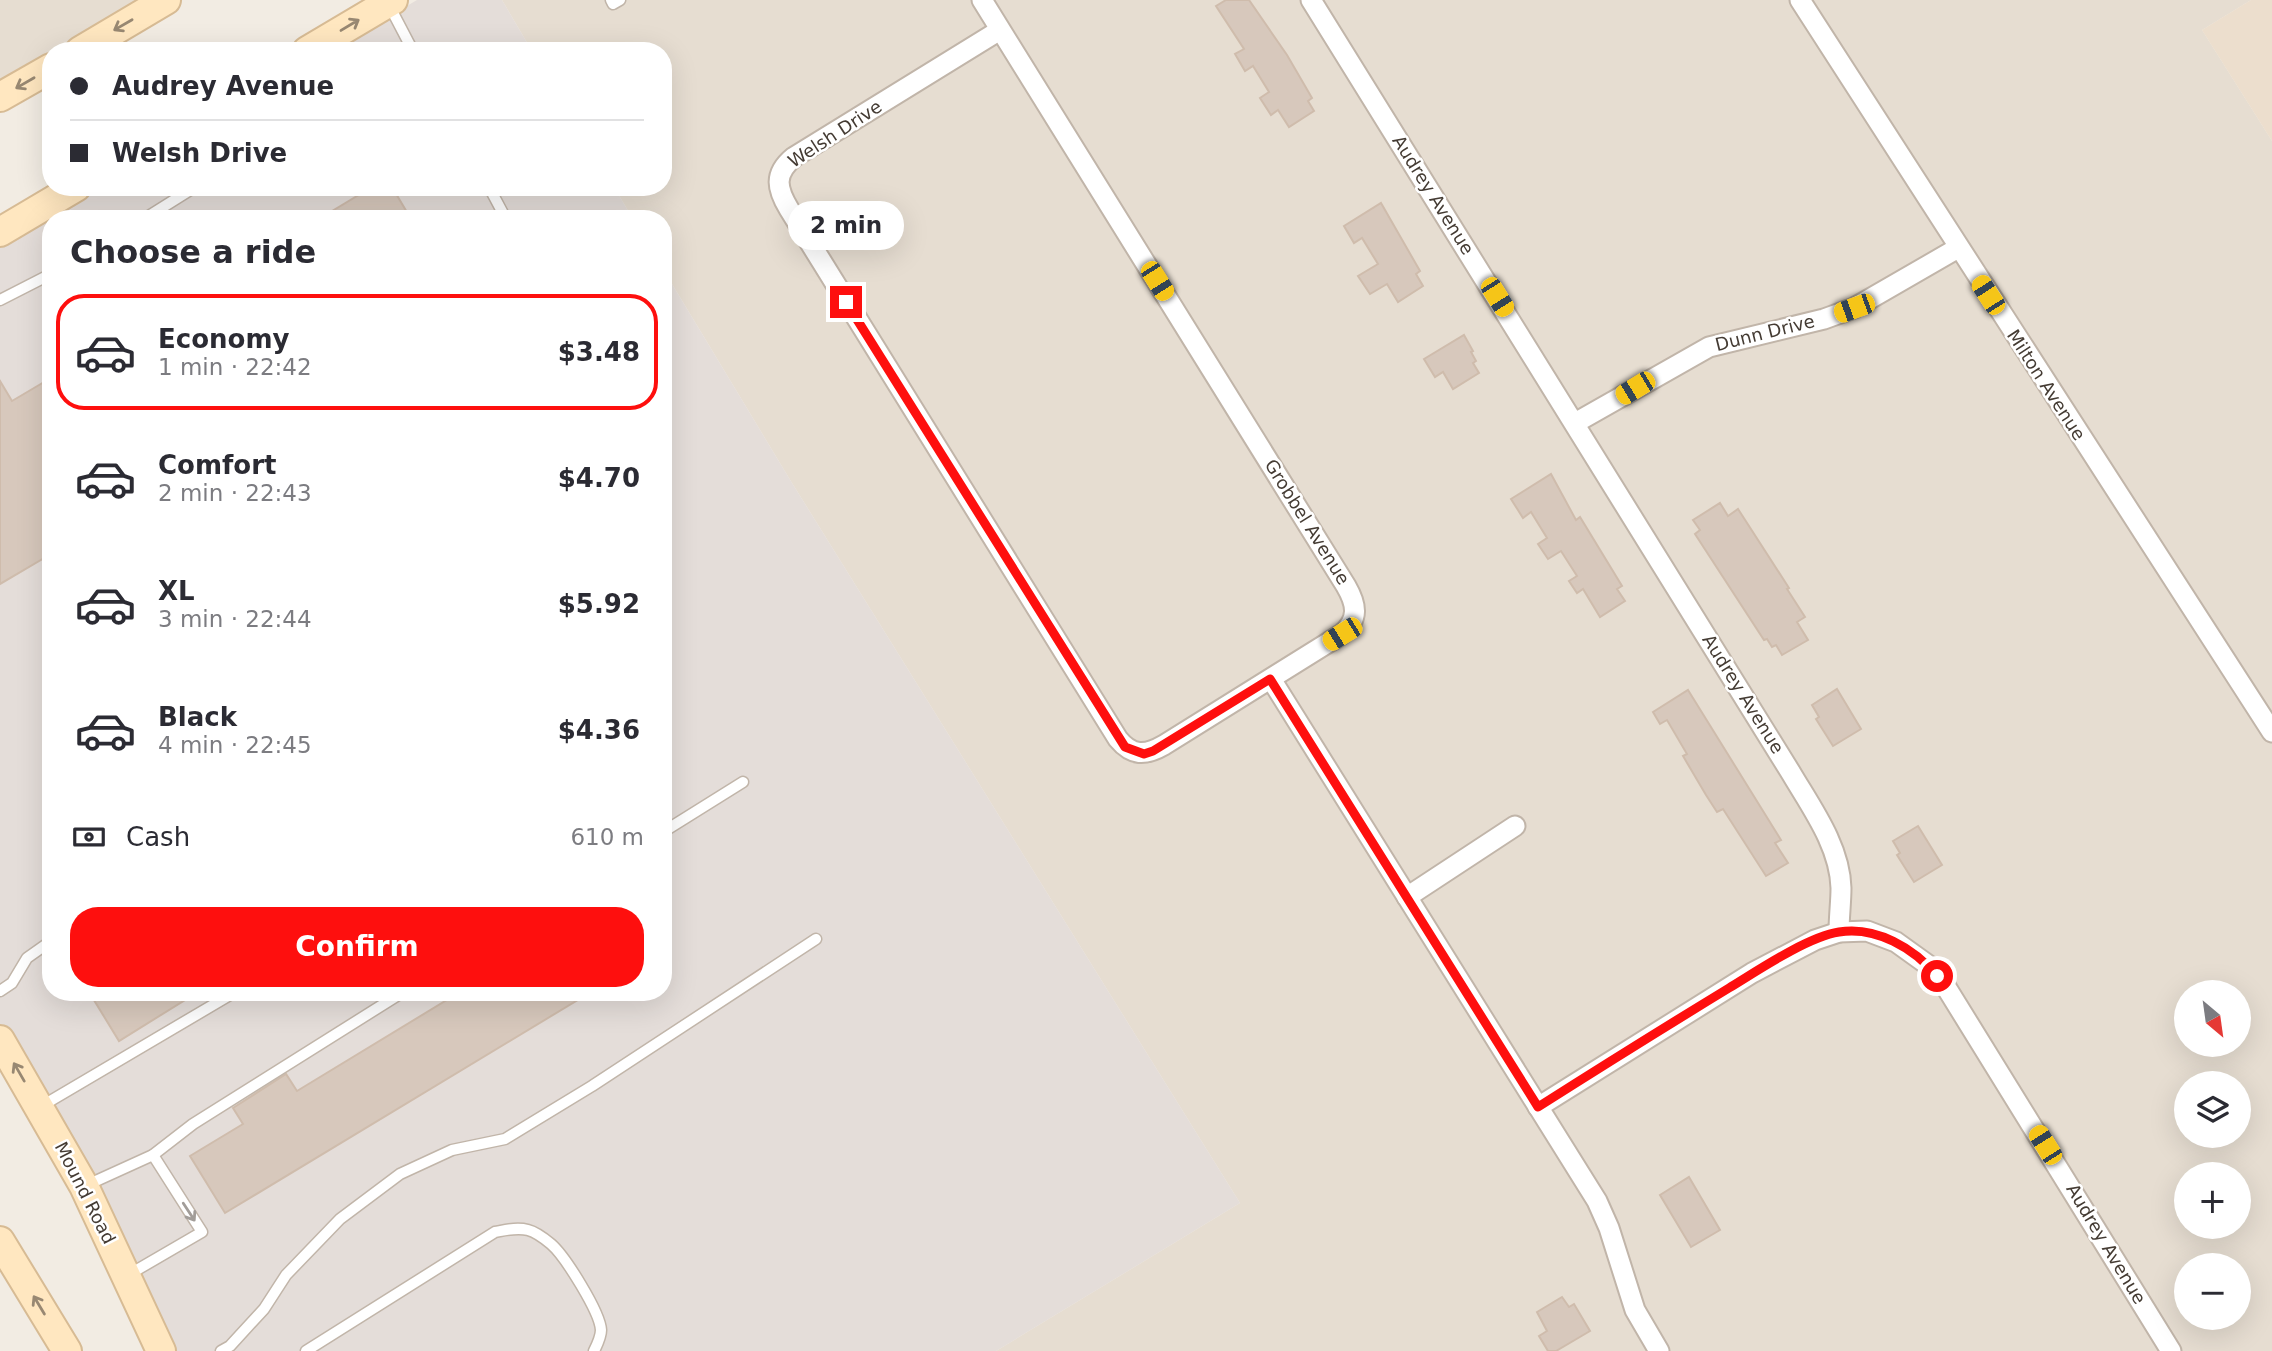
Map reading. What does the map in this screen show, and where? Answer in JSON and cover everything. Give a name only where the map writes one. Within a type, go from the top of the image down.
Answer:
[{"type":"main road","points":[[95,42],[166,0]]},
{"type":"main road","points":[[322,42],[390,2]]},
{"type":"main road","points":[[0,97],[42,73]]},
{"type":"main road","points":[[0,232],[61,196]]},
{"type":"main road","name":"Mound Road","points":[[0,1040],[84,1186],[161,1351]]},
{"type":"main road","points":[[0,1241],[67,1351]]},
{"type":"street","name":"Grobbel Avenue","points":[[982,0],[1353,597],[1356,616],[1347,630],[1270,679]]},
{"type":"street","name":"Audrey Avenue","points":[[1311,0],[1824,829],[1836,859],[1841,886],[1839,932],[1867,931],[1896,942],[1928,965],[1946,987],[2171,1351]]},
{"type":"street","name":"Milton Avenue","points":[[1800,0],[2272,732]]},
{"type":"street","name":"Welsh Drive","points":[[1000,30],[794,157],[780,172],[780,195],[1125,747],[1144,754],[1153,751],[1270,679]]},
{"type":"street","name":"Dunn Drive","points":[[1575,423],[1709,347],[1824,319],[1854,308],[1958,248]]},
{"type":"street","points":[[1270,679],[1604,1214],[1636,1310],[1660,1351]]},
{"type":"street","points":[[1407,897],[1515,826]]},
{"type":"street","points":[[1538,1107],[1752,973],[1815,940],[1839,932]]},
{"type":"lane","points":[[611,0],[613,4],[620,0]]},
{"type":"lane","points":[[390,2],[409,42]]},
{"type":"lane","points":[[158,210],[181,196]]},
{"type":"lane","points":[[0,300],[42,279]]},
{"type":"lane","points":[[672,826],[743,782]]},
{"type":"lane","points":[[221,1351],[230,1346],[264,1309],[286,1275],[340,1219],[400,1174],[452,1150],[505,1139],[592,1086],[816,939]]},
{"type":"lane","points":[[0,991],[12,983],[32,952],[42,946]]},
{"type":"lane","points":[[39,1107],[220,1001]]},
{"type":"lane","points":[[84,1186],[153,1154],[204,1117],[389,1001]]},
{"type":"lane","points":[[126,1276],[202,1232],[153,1154]]},
{"type":"lane","points":[[306,1351],[495,1232],[514,1228],[528,1230],[553,1245],[565,1262],[595,1313],[601,1330],[594,1351]]},
{"type":"shaded area","points":[[0,0],[151,0],[80,42],[42,42],[42,64],[0,89]]},
{"type":"shaded area","points":[[417,0],[502,0],[527,42],[346,42]]},
{"type":"shaded area","points":[[502,0],[2251,0],[2202,30],[2272,141],[2272,1351],[996,1351],[1240,1203],[792,483],[672,284],[672,210],[628,210],[619,196],[672,196],[672,42],[527,42]]},
{"type":"shaded area","points":[[2251,0],[2272,0],[2272,141],[2202,30]]},
{"type":"shaded area","points":[[87,196],[619,196],[628,210],[63,210]]},
{"type":"shaded area","points":[[42,222],[42,1001],[672,1001],[672,284],[792,483],[1240,1203],[996,1351],[167,1351],[34,1082],[0,1024],[0,247]]},
{"type":"building","points":[[1226,0],[1249,0],[1287,55],[1312,98],[1308,101],[1314,111],[1289,127],[1278,110],[1271,115],[1260,98],[1269,92],[1253,66],[1245,71],[1235,54],[1244,49],[1216,6]]},
{"type":"building","points":[[357,196],[397,196],[406,210],[334,210]]},
{"type":"building","points":[[1381,203],[1420,271],[1416,274],[1423,286],[1398,302],[1387,284],[1370,294],[1358,276],[1378,264],[1362,238],[1354,243],[1344,226]]},
{"type":"building","points":[[1464,335],[1473,351],[1471,352],[1476,361],[1473,363],[1479,373],[1453,389],[1443,372],[1435,377],[1424,359]]},
{"type":"building","points":[[0,381],[12,401],[42,383],[42,559],[0,584]]},
{"type":"building","points":[[1551,474],[1576,520],[1580,517],[1622,586],[1617,589],[1625,601],[1600,617],[1583,589],[1577,593],[1569,581],[1577,576],[1561,551],[1548,559],[1538,544],[1547,538],[1531,512],[1523,518],[1511,499]]},
{"type":"building","points":[[1720,503],[1728,516],[1738,509],[1805,617],[1797,622],[1808,640],[1782,655],[1776,645],[1772,647],[1767,639],[1764,640],[1695,534],[1700,530],[1693,520]]},
{"type":"building","points":[[1837,689],[1861,729],[1833,746],[1816,719],[1819,717],[1812,705]]},
{"type":"building","points":[[1688,690],[1781,840],[1775,843],[1788,863],[1766,876],[1723,809],[1717,812],[1706,795],[1683,756],[1687,754],[1667,720],[1660,724],[1653,712]]},
{"type":"building","points":[[1918,826],[1942,865],[1914,882],[1897,855],[1900,853],[1893,841]]},
{"type":"building","points":[[95,1001],[183,1001],[119,1041]]},
{"type":"building","points":[[445,1001],[576,1001],[225,1213],[190,1156],[243,1124],[233,1108],[286,1074],[297,1091]]},
{"type":"building","points":[[1689,1177],[1720,1230],[1691,1247],[1660,1195]]},
{"type":"building","points":[[1562,1297],[1569,1307],[1574,1304],[1590,1331],[1556,1351],[1548,1351],[1539,1336],[1547,1331],[1537,1312]]},
{"type":"route","points":[[846,302],[1118,739],[1131,751],[1144,754],[1153,751],[1270,679],[1538,1107],[1752,973],[1815,940],[1839,932],[1867,931],[1896,942],[1928,965],[1937,976]]}]
